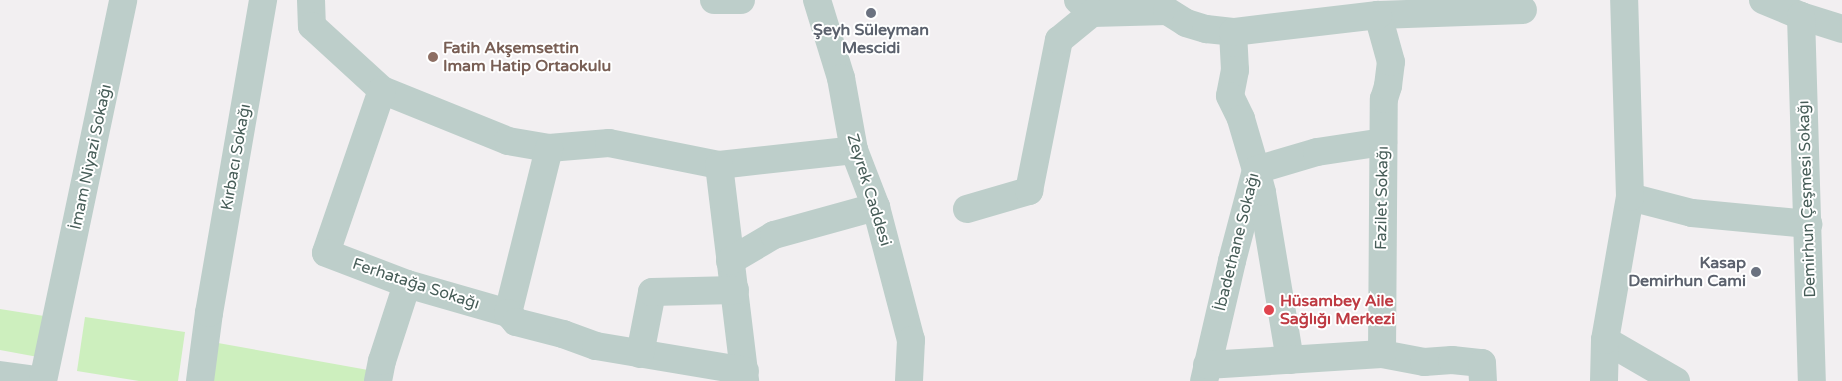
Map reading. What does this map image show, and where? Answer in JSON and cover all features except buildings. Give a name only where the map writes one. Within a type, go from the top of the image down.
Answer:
[{"type":"street","name":"İmam Niyazi Sokağı","points":[[43,381],[59,314],[123,0]]},
{"type":"street","name":"Kırbacı Sokağı","points":[[200,381],[209,313],[263,0]]},
{"type":"street","points":[[311,0],[312,26],[382,90],[508,141],[549,148],[609,143],[719,165],[854,150]]},
{"type":"street","points":[[714,0],[741,0]]},
{"type":"street","name":"Zeyrek Caddesi","points":[[817,0],[841,78],[854,150],[876,207],[911,340],[909,381]]},
{"type":"street","points":[[1604,381],[1605,340],[1630,197],[1624,0]]},
{"type":"street","points":[[1762,0],[1801,16],[1842,29]]},
{"type":"street","points":[[967,209],[1029,191],[1059,40],[1085,7],[1167,11],[1186,23],[1206,29],[1233,32],[1378,15],[1523,10]]},
{"type":"street","name":"Fazilet Sokağı","points":[[1378,15],[1391,62],[1388,86],[1384,99],[1382,354]]},
{"type":"street","name":"Demirhun Çeşmesi Sokağı","points":[[1801,16],[1812,381]]},
{"type":"street","name":"İbadethane Sokağı","points":[[1206,373],[1256,170],[1242,119],[1230,96],[1235,70],[1233,32]]},
{"type":"street","name":"Ferhatağa Sokağı","points":[[382,90],[326,252],[407,284],[508,313],[516,322],[563,334],[596,346],[745,376]]},
{"type":"street","points":[[1290,360],[1262,192],[1256,170],[1317,152],[1383,142]]},
{"type":"street","points":[[508,313],[549,148]]},
{"type":"street","points":[[719,165],[745,376]]},
{"type":"street","points":[[1630,197],[1692,213],[1808,224]]},
{"type":"street","points":[[730,261],[774,235],[876,207]]},
{"type":"street","points":[[378,381],[382,362],[407,284]]},
{"type":"street","points":[[640,354],[652,292],[735,290]]},
{"type":"street","points":[[1605,340],[1676,381]]},
{"type":"street","points":[[1206,373],[1290,360],[1382,354],[1424,362],[1452,360],[1482,363],[1483,381]]},
{"type":"street","points":[[0,375],[43,381]]},
{"type":"green space","points":[[0,309],[44,316],[38,357],[0,350]]},
{"type":"green space","points":[[85,317],[185,332],[178,381],[139,381],[77,371]]},
{"type":"green space","points":[[218,343],[368,370],[366,381],[212,381]]},
{"type":"place","name":"Şeyh Süleyman Mescidi","points":[[871,13]]},
{"type":"place","name":"Fatih Akşemsettin Imam Hatip Ortaokulu","points":[[433,57]]},
{"type":"place","name":"Kasap Demirhun Cami","points":[[1756,272]]},
{"type":"place","name":"Hüsambey Aile Sağlığı Merkezi","points":[[1269,310]]}]
